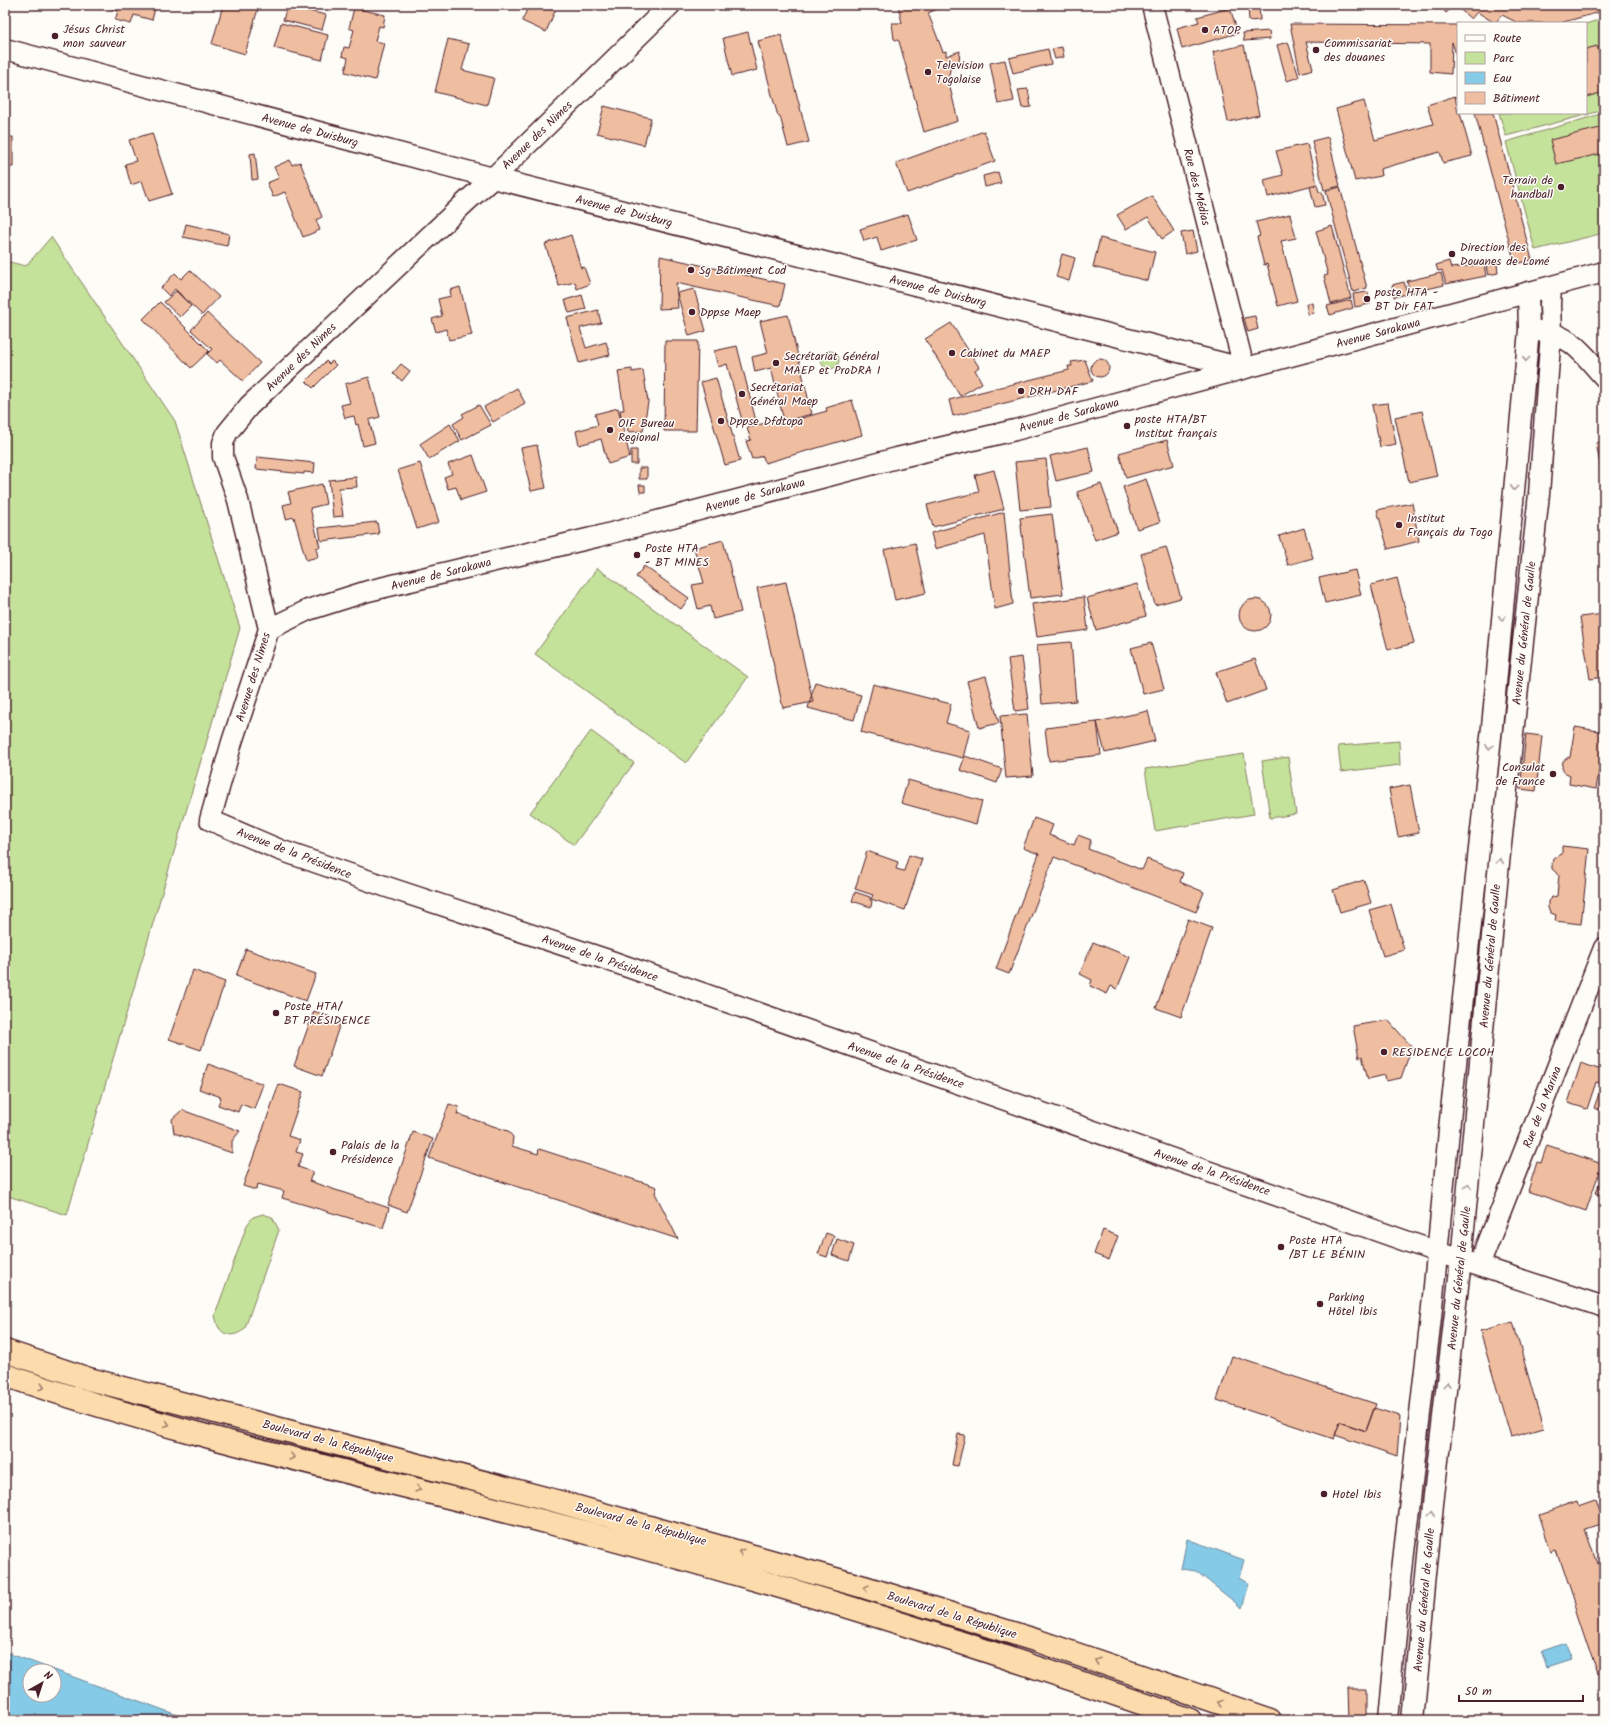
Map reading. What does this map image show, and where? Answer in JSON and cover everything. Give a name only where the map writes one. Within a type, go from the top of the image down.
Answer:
[{"type":"highway","name":"Boulevard de la République","points":[[5,1351],[89,1379],[549,1499],[864,1587],[1038,1641],[1270,1720]]},
{"type":"highway","name":"Boulevard de la République","points":[[5,1375],[78,1399],[205,1436],[549,1522],[794,1591],[938,1635],[1190,1720]]},
{"type":"street","name":"Avenue des Nimes","points":[[210,820],[232,742],[269,629],[238,500],[223,457],[223,443],[227,433],[249,406],[493,178],[670,5]]},
{"type":"street","name":"Rue des Médias","points":[[1152,5],[1244,368]]},
{"type":"street","name":"Avenue de Duisburg","points":[[5,49],[493,178],[1244,368]]},
{"type":"street","name":"Avenue Sarakawa","points":[[1244,368],[1604,272]]},
{"type":"street","name":"Avenue du Général de Gaulle","points":[[1412,1720],[1433,1504],[1470,1263],[1509,772],[1538,494],[1551,332],[1551,286]]},
{"type":"street","name":"Avenue du Général de Gaulle","points":[[1388,1720],[1402,1570],[1492,727],[1529,330],[1528,292]]},
{"type":"street","points":[[1529,330],[1551,332],[1567,339],[1604,377]]},
{"type":"street","name":"Avenue de Sarakawa","points":[[269,629],[308,610],[368,591],[600,536],[897,458],[1015,430],[1244,368]]},
{"type":"street","points":[[1492,727],[1514,728]]},
{"type":"street","points":[[1487,771],[1509,772]]},
{"type":"street","name":"Avenue de la Présidence","points":[[210,820],[280,850],[616,963],[1437,1252],[1604,1307]]},
{"type":"street","name":"Rue de la Marina","points":[[1470,1263],[1604,948]]},
{"type":"green space","points":[[1604,18],[1604,110],[1506,136],[1499,114],[1587,114],[1587,24]]},
{"type":"green space","name":"Terrain de handball","points":[[1604,113],[1604,233],[1535,250],[1506,142]]},
{"type":"green space","points":[[51,237],[175,421],[240,628],[67,1215],[5,1195],[5,261],[26,266]]},
{"type":"green space","points":[[830,351],[836,354],[839,360],[836,366],[830,369],[824,366],[821,360],[824,354]]},
{"type":"green space","points":[[597,568],[748,677],[686,763],[535,654]]},
{"type":"green space","points":[[591,731],[634,763],[574,845],[530,813]]},
{"type":"green space","points":[[1399,741],[1400,765],[1341,772],[1338,746]]},
{"type":"green space","points":[[1244,754],[1254,814],[1155,831],[1145,769]]},
{"type":"green space","points":[[1288,757],[1296,814],[1270,818],[1262,761]]},
{"type":"green space","points":[[263,1214],[272,1217],[279,1230],[245,1328],[239,1333],[228,1335],[219,1328],[215,1315],[247,1225],[253,1217]]},
{"type":"water","points":[[1187,1539],[1244,1560],[1239,1578],[1249,1584],[1242,1608],[1196,1571],[1181,1569]]},
{"type":"water","points":[[1565,1644],[1572,1661],[1547,1669],[1541,1652]]},
{"type":"water","points":[[5,1652],[35,1663],[22,1663],[22,1703],[62,1703],[62,1673],[191,1720],[5,1720]]},
{"type":"building","points":[[100,5],[156,5],[152,20],[134,15],[131,24],[115,20],[118,11]]},
{"type":"building","points":[[223,5],[259,5],[245,54],[212,44]]},
{"type":"building","points":[[529,5],[542,5],[555,11],[546,32],[522,21]]},
{"type":"building","name":"Television Togolaise","points":[[898,5],[941,5],[942,7],[928,13],[943,52],[946,51],[946,56],[960,51],[959,62],[951,66],[948,79],[958,121],[924,132],[899,41],[894,39],[892,23],[902,23]]},
{"type":"building","points":[[1248,5],[1259,5],[1260,20],[1249,21]]},
{"type":"building","points":[[1439,5],[1455,5],[1446,13]]},
{"type":"building","points":[[1455,5],[1516,5],[1550,8],[1560,5],[1604,5],[1604,11],[1564,22],[1516,22],[1502,15],[1496,22],[1493,22],[1477,12],[1471,19]]},
{"type":"building","points":[[287,6],[326,15],[322,30],[283,20]]},
{"type":"building","points":[[354,8],[385,15],[383,27],[379,26],[375,41],[384,43],[375,80],[345,72],[348,58],[342,56],[344,47],[349,48],[354,30],[349,28]]},
{"type":"building","points":[[1230,8],[1238,33],[1182,49],[1177,28],[1199,22],[1197,17]]},
{"type":"building","points":[[281,23],[328,35],[322,60],[274,48]]},
{"type":"building","points":[[1290,24],[1457,25],[1457,57],[1452,42],[1451,74],[1430,72],[1430,44],[1306,42],[1313,69],[1300,73]]},
{"type":"building","points":[[1269,31],[1270,39],[1244,41],[1243,33]]},
{"type":"building","points":[[748,32],[757,70],[732,76],[723,38]]},
{"type":"building","points":[[781,35],[809,142],[788,147],[780,116],[778,116],[772,95],[758,41]]},
{"type":"building","points":[[448,39],[469,44],[462,70],[494,78],[487,105],[435,92]]},
{"type":"building","points":[[1288,42],[1299,77],[1287,81],[1277,45]]},
{"type":"building","points":[[1244,45],[1259,115],[1228,122],[1213,52]]},
{"type":"building","points":[[1597,46],[1604,72],[1604,92],[1587,97],[1587,49]]},
{"type":"building","points":[[1062,47],[1064,57],[1055,59],[1052,49]]},
{"type":"building","points":[[1048,49],[1051,64],[1013,73],[1009,58]]},
{"type":"building","points":[[1005,60],[1014,101],[998,104],[990,63]]},
{"type":"building","points":[[1028,89],[1031,107],[1022,108],[1018,90]]},
{"type":"building","points":[[1455,96],[1457,114],[1460,114],[1472,156],[1443,163],[1440,152],[1380,169],[1381,176],[1355,181],[1336,109],[1364,101],[1375,140],[1433,124],[1427,105]]},
{"type":"building","points":[[604,106],[651,118],[644,145],[597,133]]},
{"type":"building","points":[[1475,114],[1493,114],[1532,260],[1515,264]]},
{"type":"building","points":[[1604,127],[1604,153],[1556,164],[1550,140]]},
{"type":"building","points":[[984,131],[995,161],[907,193],[896,163]]},
{"type":"building","points":[[152,133],[172,194],[149,201],[142,181],[131,185],[125,164],[136,161],[129,140]]},
{"type":"building","points":[[5,137],[13,137],[13,167],[5,167]]},
{"type":"building","points":[[1328,137],[1340,186],[1324,190],[1312,141]]},
{"type":"building","points":[[1307,144],[1317,184],[1268,197],[1264,180],[1283,175],[1276,151]]},
{"type":"building","points":[[255,153],[258,179],[252,180],[250,154]]},
{"type":"building","points":[[290,160],[292,165],[300,162],[322,217],[316,220],[320,230],[303,237],[285,192],[273,197],[267,183],[279,178],[274,167]]},
{"type":"building","points":[[998,172],[1001,183],[985,187],[983,176]]},
{"type":"building","points":[[1317,185],[1319,192],[1322,192],[1325,205],[1315,207],[1310,187]]},
{"type":"building","points":[[1340,187],[1367,288],[1353,292],[1326,191]]},
{"type":"building","points":[[1152,196],[1174,231],[1162,239],[1148,217],[1126,229],[1117,215]]},
{"type":"building","points":[[908,214],[917,240],[881,251],[877,237],[864,241],[860,229]]},
{"type":"building","points":[[1290,214],[1296,238],[1281,241],[1297,301],[1278,306],[1267,264],[1264,265],[1257,237],[1260,236],[1256,222]]},
{"type":"building","points":[[186,224],[229,234],[227,246],[183,237]]},
{"type":"building","points":[[1332,226],[1351,298],[1331,304],[1324,276],[1328,275],[1316,231]]},
{"type":"building","points":[[1193,231],[1197,251],[1185,254],[1181,233]]},
{"type":"building","points":[[571,235],[581,268],[584,267],[590,284],[577,289],[575,282],[559,286],[545,244]]},
{"type":"building","points":[[1100,238],[1155,252],[1148,281],[1093,267]]},
{"type":"building","points":[[1062,254],[1075,258],[1069,281],[1056,277]]},
{"type":"building","name":"Sg Bâtiment Cod","points":[[660,256],[785,284],[780,306],[676,283],[678,308],[659,309]]},
{"type":"building","points":[[1449,261],[1451,268],[1484,264],[1486,276],[1446,284],[1442,270],[1438,271],[1436,265]]},
{"type":"building","points":[[1497,264],[1498,273],[1488,275],[1486,266]]},
{"type":"building","points":[[190,270],[219,297],[202,315],[175,289],[169,296],[161,288],[175,273],[181,279]]},
{"type":"building","points":[[1441,273],[1444,285],[1410,293],[1407,281]]},
{"type":"building","points":[[1404,282],[1407,294],[1394,297],[1392,285]]},
{"type":"building","points":[[460,287],[472,335],[449,340],[446,329],[436,332],[432,319],[442,316],[438,299],[451,296],[450,290]]},
{"type":"building","name":"Dppse Maep","points":[[694,289],[706,331],[689,336],[677,293]]},
{"type":"building","points":[[176,291],[191,306],[180,317],[164,302]]},
{"type":"building","points":[[1368,292],[1370,304],[1355,307],[1353,294]]},
{"type":"building","points":[[582,295],[586,309],[569,313],[565,300]]},
{"type":"building","points":[[1351,300],[1353,308],[1330,315],[1327,306]]},
{"type":"building","points":[[160,302],[209,351],[191,368],[143,319]]},
{"type":"building","points":[[1312,303],[1314,313],[1308,314],[1306,304]]},
{"type":"building","points":[[598,310],[601,323],[580,328],[586,348],[606,342],[610,355],[579,363],[567,318]]},
{"type":"building","points":[[207,313],[260,363],[243,381],[220,360],[217,363],[207,354],[212,349],[191,330]]},
{"type":"building","name":"Secrétariat Général MAEP et ProDRA I","points":[[788,315],[812,414],[784,421],[771,368],[755,372],[752,357],[768,353],[760,321]]},
{"type":"building","points":[[1255,316],[1258,329],[1248,332],[1244,318]]},
{"type":"building","name":"Cabinet du MAEP","points":[[951,323],[979,367],[975,370],[982,383],[960,396],[925,339]]},
{"type":"building","points":[[665,341],[698,341],[696,431],[664,431]]},
{"type":"building","name":"Secrétariat Général Maep","points":[[737,346],[756,421],[743,424],[727,364],[718,367],[714,351]]},
{"type":"building","points":[[1100,359],[1106,362],[1109,368],[1106,374],[1100,377],[1094,374],[1091,368],[1094,362]]},
{"type":"building","name":"DRH DAF","points":[[1085,360],[1093,381],[953,416],[949,400],[1069,370],[1068,366],[1072,366],[1071,362]]},
{"type":"building","points":[[326,361],[329,364],[332,361],[336,365],[313,388],[306,381]]},
{"type":"building","points":[[401,364],[410,371],[402,381],[393,373]]},
{"type":"building","points":[[632,369],[632,372],[643,370],[648,402],[643,431],[628,432],[627,423],[622,423],[620,410],[624,410],[618,371]]},
{"type":"building","points":[[369,377],[380,417],[369,420],[375,443],[363,446],[358,424],[356,425],[354,416],[345,418],[341,405],[350,403],[345,384]]},
{"type":"building","name":"Dppse Dfdtopa","points":[[716,378],[740,461],[725,465],[701,382]]},
{"type":"building","points":[[517,388],[525,403],[493,422],[484,407]]},
{"type":"building","points":[[852,400],[862,435],[765,463],[763,456],[752,459],[746,441],[751,440],[747,428],[776,420],[777,425],[827,411],[826,408]]},
{"type":"building","points":[[1388,403],[1396,444],[1380,447],[1372,405]]},
{"type":"building","points":[[479,405],[491,425],[462,440],[453,424],[464,417],[462,414]]},
{"type":"building","points":[[618,408],[630,457],[608,464],[601,439],[579,445],[576,431],[598,425],[595,414]]},
{"type":"building","points":[[1422,411],[1437,476],[1409,482],[1395,417]]},
{"type":"building","points":[[450,424],[460,441],[429,459],[420,444]]},
{"type":"building","points":[[1167,440],[1174,465],[1126,478],[1119,453]]},
{"type":"building","points":[[1604,441],[1604,485],[1596,443]]},
{"type":"building","points":[[537,445],[546,488],[531,491],[521,448]]},
{"type":"building","points":[[1088,447],[1094,472],[1056,481],[1050,456]]},
{"type":"building","points":[[631,450],[637,450],[637,464],[631,464]]},
{"type":"building","points":[[473,455],[486,492],[461,500],[456,487],[448,489],[444,477],[452,474],[448,464]]},
{"type":"building","points":[[257,457],[315,463],[314,473],[304,472],[304,474],[256,469]]},
{"type":"building","points":[[1046,459],[1051,507],[1020,510],[1015,462]]},
{"type":"building","points":[[420,463],[439,522],[417,529],[398,470]]},
{"type":"building","points":[[639,468],[647,468],[647,479],[639,479]]},
{"type":"building","points":[[994,470],[1004,509],[933,527],[927,505],[979,492],[975,475]]},
{"type":"building","points":[[356,477],[357,487],[339,488],[343,516],[333,517],[329,480]]},
{"type":"building","points":[[1146,479],[1160,522],[1137,529],[1123,487]]},
{"type":"building","points":[[322,484],[326,504],[310,508],[320,547],[316,548],[318,557],[306,560],[294,517],[286,519],[283,505],[291,503],[288,492]]},
{"type":"building","points":[[1101,484],[1118,532],[1095,540],[1077,492]]},
{"type":"building","points":[[639,485],[645,485],[645,492],[640,492]]},
{"type":"building","name":"Institut Français du Togo","points":[[1412,503],[1419,541],[1388,549],[1377,510]]},
{"type":"building","points":[[1004,512],[1013,604],[995,609],[985,535],[935,549],[931,533]]},
{"type":"building","points":[[1052,514],[1063,594],[1030,598],[1020,518]]},
{"type":"building","points":[[377,522],[379,534],[321,541],[319,528]]},
{"type":"building","points":[[1304,528],[1313,558],[1288,565],[1279,536]]},
{"type":"building","points":[[723,540],[741,612],[713,619],[710,606],[698,609],[692,585],[704,583],[694,548]]},
{"type":"building","points":[[915,543],[926,593],[895,600],[884,550]]},
{"type":"building","points":[[1166,547],[1181,598],[1155,605],[1141,554]]},
{"type":"building","points":[[644,566],[689,598],[681,609],[636,577]]},
{"type":"building","points":[[1355,570],[1361,595],[1325,603],[1319,578]]},
{"type":"building","points":[[1397,578],[1414,643],[1388,650],[1371,585]]},
{"type":"building","points":[[786,582],[813,702],[783,708],[757,588]]},
{"type":"building","points":[[1137,584],[1146,616],[1096,630],[1087,598]]},
{"type":"building","points":[[1084,597],[1088,630],[1037,637],[1032,604]]},
{"type":"building","points":[[1252,599],[1258,599],[1267,603],[1271,615],[1267,627],[1258,631],[1252,631],[1243,627],[1239,618],[1239,612],[1243,603]]},
{"type":"building","points":[[1604,614],[1604,677],[1590,679],[1580,617]]},
{"type":"building","points":[[1071,642],[1076,701],[1042,704],[1037,645]]},
{"type":"building","points":[[1151,643],[1164,689],[1143,694],[1131,648]]},
{"type":"building","points":[[1022,657],[1029,709],[1015,711],[1008,659]]},
{"type":"building","points":[[1255,659],[1266,690],[1227,704],[1216,672]]},
{"type":"building","points":[[986,676],[999,723],[979,728],[967,681]]},
{"type":"building","points":[[815,682],[861,695],[854,720],[808,708]]},
{"type":"building","points":[[873,684],[951,704],[946,723],[970,730],[963,758],[861,732]]},
{"type":"building","points":[[1148,711],[1155,741],[1105,753],[1097,722]]},
{"type":"building","points":[[1027,714],[1033,776],[1006,778],[1000,716]]},
{"type":"building","points":[[1097,722],[1101,755],[1049,761],[1045,728]]},
{"type":"building","points":[[1575,727],[1604,732],[1604,743],[1596,789],[1569,784],[1570,775],[1564,772],[1562,768],[1563,761],[1570,757]]},
{"type":"building","points":[[1526,734],[1542,736],[1536,791],[1520,789]]},
{"type":"building","points":[[965,756],[1002,769],[997,783],[960,770]]},
{"type":"building","points":[[908,780],[982,801],[976,824],[901,803]]},
{"type":"building","points":[[1410,785],[1419,833],[1398,837],[1389,789]]},
{"type":"building","points":[[1034,818],[1053,825],[1049,835],[1074,845],[1078,835],[1091,840],[1088,849],[1142,870],[1147,859],[1183,873],[1180,882],[1204,892],[1196,912],[1054,857],[1009,974],[996,969],[1039,854],[1023,848]]},
{"type":"building","points":[[1562,846],[1589,849],[1581,924],[1555,921],[1556,915],[1551,913],[1548,908],[1548,901],[1552,897],[1557,896],[1559,875],[1552,869],[1552,864],[1553,859],[1562,854]]},
{"type":"building","points":[[867,851],[898,862],[896,869],[904,871],[909,855],[922,859],[905,910],[871,899],[873,895],[855,889]]},
{"type":"building","points":[[1364,880],[1371,903],[1340,912],[1333,890]]},
{"type":"building","points":[[855,892],[870,897],[870,900],[872,901],[871,907],[852,901]]},
{"type":"building","points":[[1391,904],[1404,950],[1383,956],[1369,910]]},
{"type":"building","points":[[1188,919],[1212,928],[1181,1017],[1156,1008]]},
{"type":"building","points":[[1093,942],[1130,957],[1117,989],[1111,986],[1107,994],[1090,986],[1092,980],[1080,974]]},
{"type":"building","points":[[246,949],[316,974],[306,1001],[236,976]]},
{"type":"building","points":[[193,970],[225,982],[201,1050],[169,1039]]},
{"type":"building","points":[[314,1011],[341,1021],[322,1076],[294,1066]]},
{"type":"building","name":"RESIDENCE LOCOH","points":[[1388,1020],[1412,1047],[1401,1078],[1386,1081],[1385,1075],[1368,1079],[1362,1056],[1359,1058],[1353,1026]]},
{"type":"building","points":[[1581,1063],[1604,1071],[1604,1084],[1596,1082],[1587,1109],[1568,1103]]},
{"type":"building","points":[[208,1064],[263,1084],[254,1109],[241,1104],[238,1112],[218,1105],[221,1097],[199,1089]]},
{"type":"building","points":[[279,1084],[303,1092],[288,1136],[300,1140],[296,1152],[303,1154],[298,1167],[313,1172],[309,1181],[389,1208],[383,1228],[282,1198],[284,1191],[258,1184],[256,1190],[243,1186]]},
{"type":"building","points":[[1602,1085],[1604,1085],[1604,1112],[1594,1108]]},
{"type":"building","points":[[449,1104],[459,1107],[457,1114],[508,1131],[513,1137],[512,1146],[538,1154],[539,1149],[657,1187],[655,1193],[678,1239],[429,1158]]},
{"type":"building","points":[[182,1110],[240,1131],[232,1141],[232,1153],[174,1133],[172,1119]]},
{"type":"building","points":[[413,1132],[433,1139],[407,1212],[388,1205]]},
{"type":"building","points":[[1547,1145],[1602,1164],[1586,1211],[1528,1191],[1537,1162],[1541,1163]]},
{"type":"building","points":[[1604,1169],[1604,1196],[1596,1193]]},
{"type":"building","points":[[1103,1230],[1118,1236],[1109,1260],[1094,1254]]},
{"type":"building","points":[[826,1233],[834,1236],[827,1257],[818,1254]]},
{"type":"building","points":[[837,1239],[854,1245],[849,1261],[832,1255]]},
{"type":"building","points":[[1513,1322],[1543,1428],[1511,1437],[1480,1331]]},
{"type":"building","points":[[1232,1356],[1376,1404],[1366,1431],[1340,1422],[1334,1439],[1217,1400]]},
{"type":"building","points":[[1374,1408],[1400,1416],[1397,1456],[1335,1435],[1340,1422],[1366,1431]]},
{"type":"building","points":[[958,1434],[965,1435],[958,1466],[952,1465]]},
{"type":"building","points":[[1595,1499],[1599,1511],[1604,1509],[1604,1523],[1586,1529],[1598,1564],[1604,1562],[1604,1674],[1598,1676],[1556,1550],[1551,1552],[1539,1514],[1577,1501],[1578,1505]]},
{"type":"building","points":[[1348,1689],[1366,1689],[1366,1719],[1349,1719]]},
{"type":"place","name":"ATOP","points":[[1205,30]]},
{"type":"place","name":"Jésus Christ mon sauveur","points":[[55,36]]},
{"type":"place","name":"Commissariat des douanes","points":[[1316,50]]},
{"type":"place","name":"Television Togolaise","points":[[928,72]]},
{"type":"place","name":"Terrain de handball","points":[[1561,187]]},
{"type":"place","name":"Direction des Douanes de Lomé","points":[[1452,254]]},
{"type":"place","name":"Sg Bâtiment Cod","points":[[691,270]]},
{"type":"place","name":"poste HTA - BT Dir FAT","points":[[1367,299]]},
{"type":"place","name":"Dppse Maep","points":[[692,312]]},
{"type":"place","name":"Cabinet du MAEP","points":[[952,353]]},
{"type":"place","name":"Secrétariat Général MAEP et ProDRA I","points":[[776,363]]},
{"type":"place","name":"DRH DAF","points":[[1021,391]]},
{"type":"place","name":"Secrétariat Général Maep","points":[[742,394]]},
{"type":"place","name":"Dppse Dfdtopa","points":[[721,421]]},
{"type":"place","name":"poste HTA/BT Institut français","points":[[1127,426]]},
{"type":"place","name":"OIF Bureau Regional","points":[[610,430]]},
{"type":"place","name":"Institut Français du Togo","points":[[1399,525]]},
{"type":"place","name":"Poste HTA - BT MINES","points":[[637,555]]},
{"type":"place","name":"Consulat de France","points":[[1553,774]]},
{"type":"place","name":"Poste HTA/ BT PRÉSIDENCE","points":[[276,1013]]},
{"type":"place","name":"RESIDENCE LOCOH","points":[[1384,1052]]},
{"type":"place","name":"Palais de la Présidence","points":[[333,1152]]},
{"type":"place","name":"Poste HTA /BT LE BÉNIN","points":[[1281,1247]]},
{"type":"place","name":"Parking Hôtel Ibis","points":[[1320,1304]]},
{"type":"place","name":"Hotel Ibis","points":[[1324,1494]]}]
